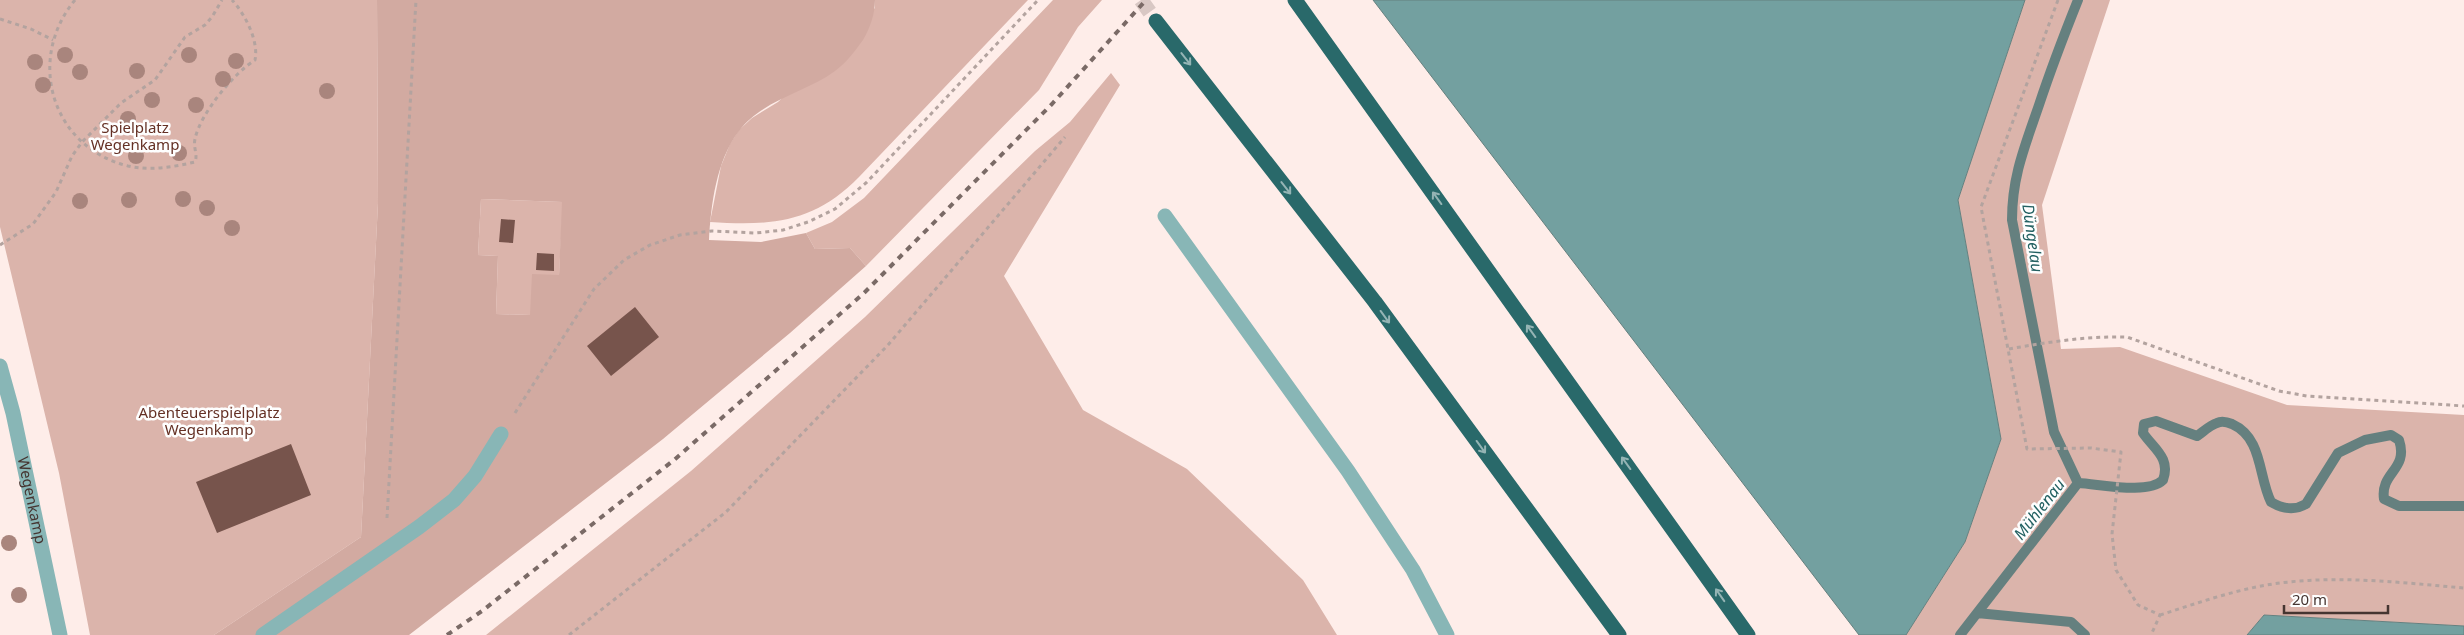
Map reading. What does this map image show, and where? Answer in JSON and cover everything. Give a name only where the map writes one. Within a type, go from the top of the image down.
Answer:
[{"type":"highway","points":[[1295,0],[1748,635]]},
{"type":"highway","points":[[1156,21],[1375,302],[1619,635]]},
{"type":"street","points":[[1165,216],[1348,471],[1414,570],[1447,635]]},
{"type":"street","name":"Wegenkamp","points":[[0,366],[60,635]]},
{"type":"street","points":[[264,635],[419,527],[465,489],[501,434]]},
{"type":"path","points":[[76,0],[58,27],[53,40],[49,68],[54,100],[65,122],[82,142],[104,157],[130,166],[155,169],[195,162],[194,141],[203,120],[233,77],[255,60],[256,56],[247,24],[232,0]]},
{"type":"path","points":[[0,245],[25,230],[45,210],[56,192],[72,156],[82,142],[121,103],[155,80],[185,37],[212,17],[222,0]]},
{"type":"path","points":[[393,545],[387,526],[416,0]]},
{"type":"path","points":[[501,434],[594,289],[613,269],[650,245],[680,235],[712,231],[756,233],[783,230],[808,222],[834,209],[867,182],[1038,0]]},
{"type":"path","points":[[2058,0],[1981,207],[2027,449],[2091,448],[2121,452],[2112,534],[2116,570],[2138,605],[2160,615],[2218,596],[2288,582],[2365,580],[2464,588]]},
{"type":"path","points":[[0,19],[31,29],[53,40]]},
{"type":"path","points":[[568,635],[726,512],[888,345],[1065,137]]},
{"type":"path","points":[[2009,349],[2059,340],[2103,336],[2127,337],[2279,392],[2307,396],[2464,406]]},
{"type":"path","points":[[2151,635],[2160,615]]},
{"type":"green space","points":[[0,0],[377,0],[378,203],[361,537],[214,635],[90,635],[59,473],[0,227]]},
{"type":"green space","points":[[875,0],[1028,0],[859,177],[825,204],[808,213],[772,222],[710,222],[721,166],[730,144],[739,130],[752,118],[778,102],[875,8]]},
{"type":"green space","points":[[1053,0],[1102,0],[1078,27],[1039,90],[866,266],[850,248],[815,249],[806,233],[832,222],[864,198]]},
{"type":"green space","points":[[2025,0],[2110,0],[2042,205],[2061,349],[2120,347],[2287,405],[2464,415],[2464,626],[2264,615],[2247,635],[1906,635],[1965,542],[2001,439],[1958,200]]},
{"type":"green space","points":[[1111,73],[1120,85],[1004,276],[1083,410],[1187,469],[1303,580],[1337,635],[486,635],[691,471],[865,317],[1035,151],[1070,122]]},
{"type":"green space","points":[[481,199],[563,202],[559,275],[530,315],[496,314],[498,256],[478,255]]},
{"type":"shaded area","points":[[377,0],[875,0],[873,16],[866,35],[843,64],[823,79],[759,112],[748,120],[739,131],[731,143],[720,169],[713,198],[709,240],[761,242],[806,233],[815,249],[850,248],[866,266],[790,333],[663,439],[409,635],[214,635],[361,537],[378,203]],"holes":[[[481,199],[562,202],[559,275],[532,274],[530,315],[496,314],[498,256],[478,255]]]},
{"type":"water","points":[[1373,0],[2025,0],[1958,200],[2001,439],[1965,542],[1906,635],[1859,635]]},
{"type":"water","points":[[2264,615],[2464,626],[2464,635],[2247,635]]},
{"type":"building","points":[[501,219],[515,220],[513,243],[499,242]]},
{"type":"building","points":[[537,253],[554,254],[554,271],[536,270]]},
{"type":"building","points":[[635,307],[659,337],[611,376],[587,346]]},
{"type":"building","points":[[291,444],[311,495],[217,533],[196,482]]},
{"type":"waterway","name":"Düngelau","points":[[2078,0],[2024,148],[2014,189],[2012,220],[2054,432],[2078,483]]},
{"type":"waterway","name":"Mühlenau","points":[[1960,635],[2078,483],[2135,488],[2146,487],[2163,480],[2165,472],[2163,460],[2143,433],[2144,424],[2156,421],[2197,436],[2219,422],[2232,424],[2242,430],[2255,448],[2271,502],[2288,508],[2297,508],[2306,504],[2338,453],[2365,440],[2391,435],[2399,440],[2401,450],[2398,465],[2386,483],[2384,499],[2399,506],[2464,506]]},
{"type":"waterway","points":[[1977,613],[2071,622],[2085,635]]},
{"type":"tunnel","points":[[1141,0],[1156,21]]},
{"type":"railway","points":[[447,635],[482,611],[674,460],[864,293],[1052,104],[1146,0]]},
{"type":"park label","name":"Spielplatz Wegenkamp","points":[[135,136]]},
{"type":"park label","name":"Abenteuerspielplatz Wegenkamp","points":[[209,422]]}]
